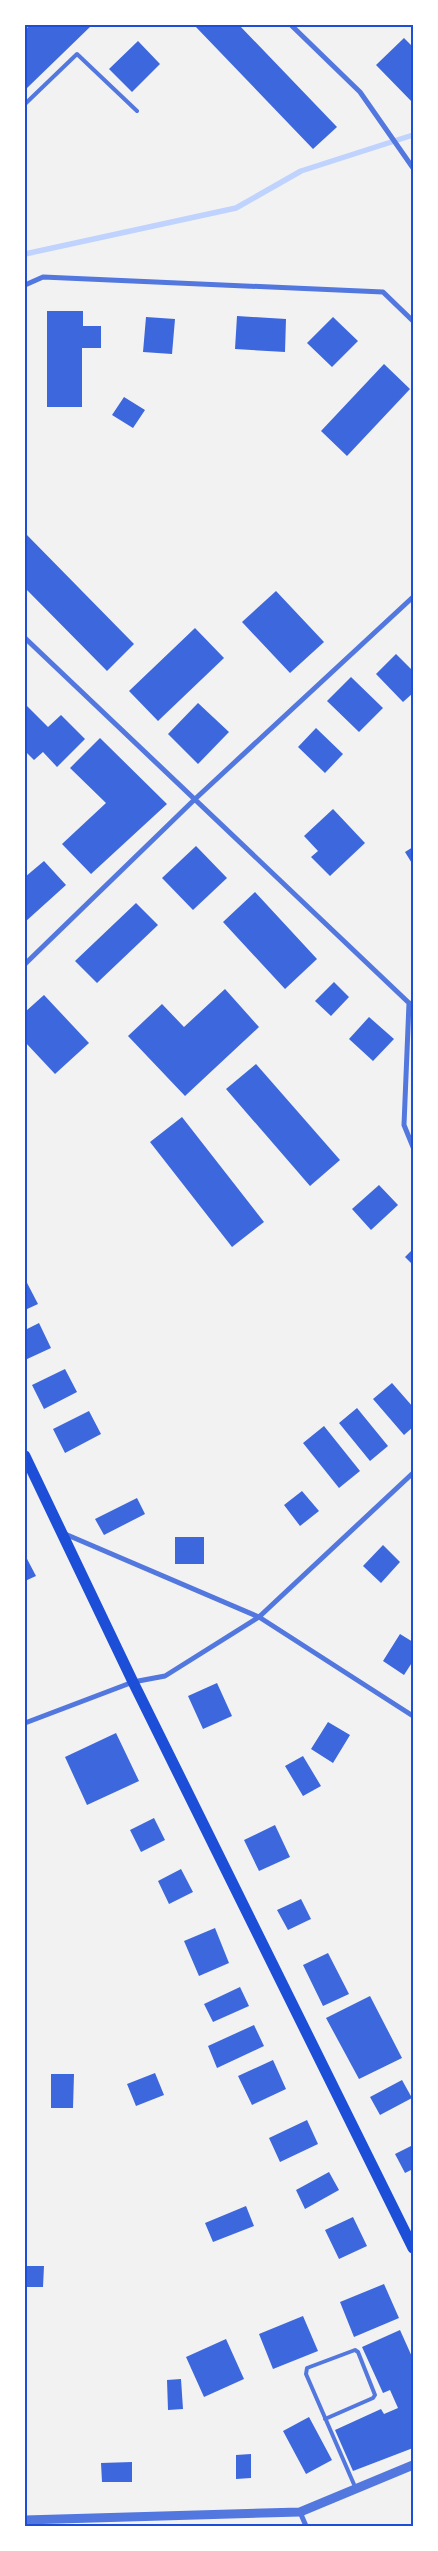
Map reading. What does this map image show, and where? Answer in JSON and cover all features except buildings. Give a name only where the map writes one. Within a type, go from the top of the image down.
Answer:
[{"type":"main road","points":[[25,1456],[133,1682],[413,2248]]},
{"type":"street","points":[[291,25],[360,92],[413,168]]},
{"type":"street","points":[[25,285],[43,277],[382,292],[413,321]]},
{"type":"street","points":[[25,964],[194,800],[413,597]]},
{"type":"street","points":[[25,638],[194,800],[411,1003],[404,1125],[413,1147]]},
{"type":"street","points":[[25,1723],[133,1682],[165,1676],[259,1617],[413,1472]]},
{"type":"street","points":[[62,1533],[259,1617],[413,1716]]},
{"type":"street","points":[[25,2520],[300,2512],[413,2466]]},
{"type":"street","points":[[300,2512],[306,2526]]},
{"type":"lane","points":[[25,104],[77,54],[137,111]]},
{"type":"lane","points":[[325,2419],[373,2398],[375,2395],[358,2352],[355,2350],[306,2371],[325,2419],[356,2489]]},
{"type":"waterway","points":[[25,254],[236,208],[301,171],[413,135]]}]
